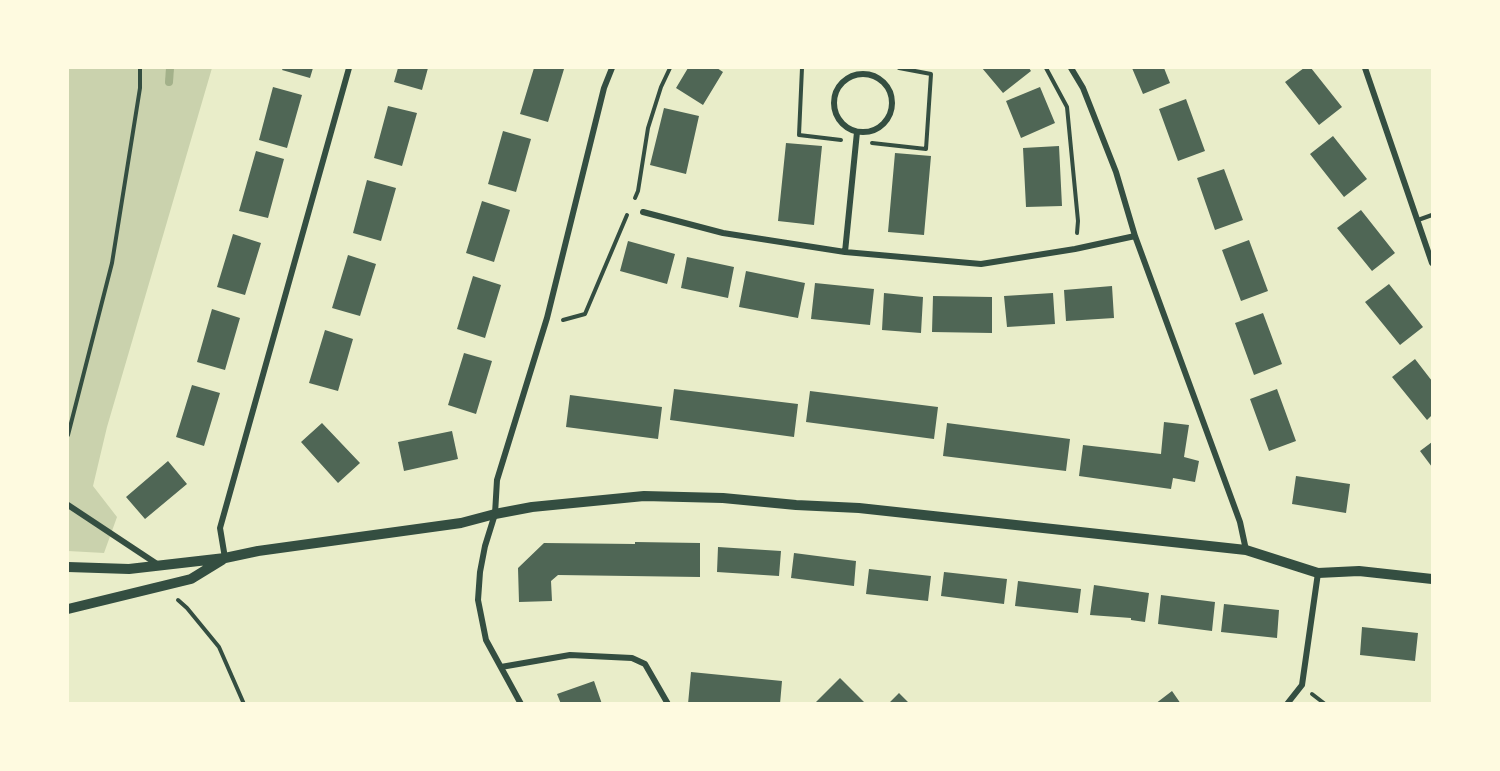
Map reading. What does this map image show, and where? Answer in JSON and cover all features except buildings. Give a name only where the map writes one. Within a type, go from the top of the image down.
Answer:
[{"type":"street","points":[[225,558],[220,528],[349,68]]},
{"type":"street","points":[[521,704],[486,640],[478,600],[485,546],[495,514],[497,480],[547,318],[604,88],[612,68]]},
{"type":"street","points":[[1071,68],[1083,88],[1116,172],[1135,236],[1240,522],[1246,550]]},
{"type":"street","points":[[1365,68],[1432,263]]},
{"type":"street","points":[[862,74],[871,75],[887,86],[892,105],[890,115],[876,129],[857,132],[848,128],[836,114],[835,96],[845,80],[862,74]]},
{"type":"street","points":[[845,252],[857,132]]},
{"type":"street","points":[[643,212],[723,233],[845,252],[981,264],[1075,249],[1135,236]]},
{"type":"street","points":[[68,567],[129,569],[225,558],[258,551],[460,523],[532,507],[644,496],[723,498],[859,508],[1246,550],[1318,573],[1359,571],[1432,579]]},
{"type":"street","points":[[68,505],[158,565]]},
{"type":"street","points":[[68,609],[191,579],[225,558]]},
{"type":"street","points":[[1287,704],[1302,685],[1318,573]]},
{"type":"street","points":[[501,667],[570,655],[632,658],[645,664],[668,704]]},
{"type":"lane","points":[[1418,220],[1432,215]]},
{"type":"path","points":[[68,435],[112,263],[140,88],[140,68]]},
{"type":"path","points":[[633,202],[638,191],[648,128],[670,68]]},
{"type":"path","points":[[802,68],[799,135],[926,148],[930,74],[899,68]]},
{"type":"path","points":[[1046,68],[1067,107],[1078,221],[1075,249]]},
{"type":"path","points":[[547,318],[564,320],[585,314],[628,212]]},
{"type":"path","points":[[161,586],[187,608],[219,647],[244,704]]},
{"type":"path","points":[[344,704],[359,704]]},
{"type":"green space","points":[[68,68],[212,68],[107,427],[93,486],[117,517],[104,553],[68,551]]},
{"type":"waterway","points":[[169,82],[170,68]]}]
